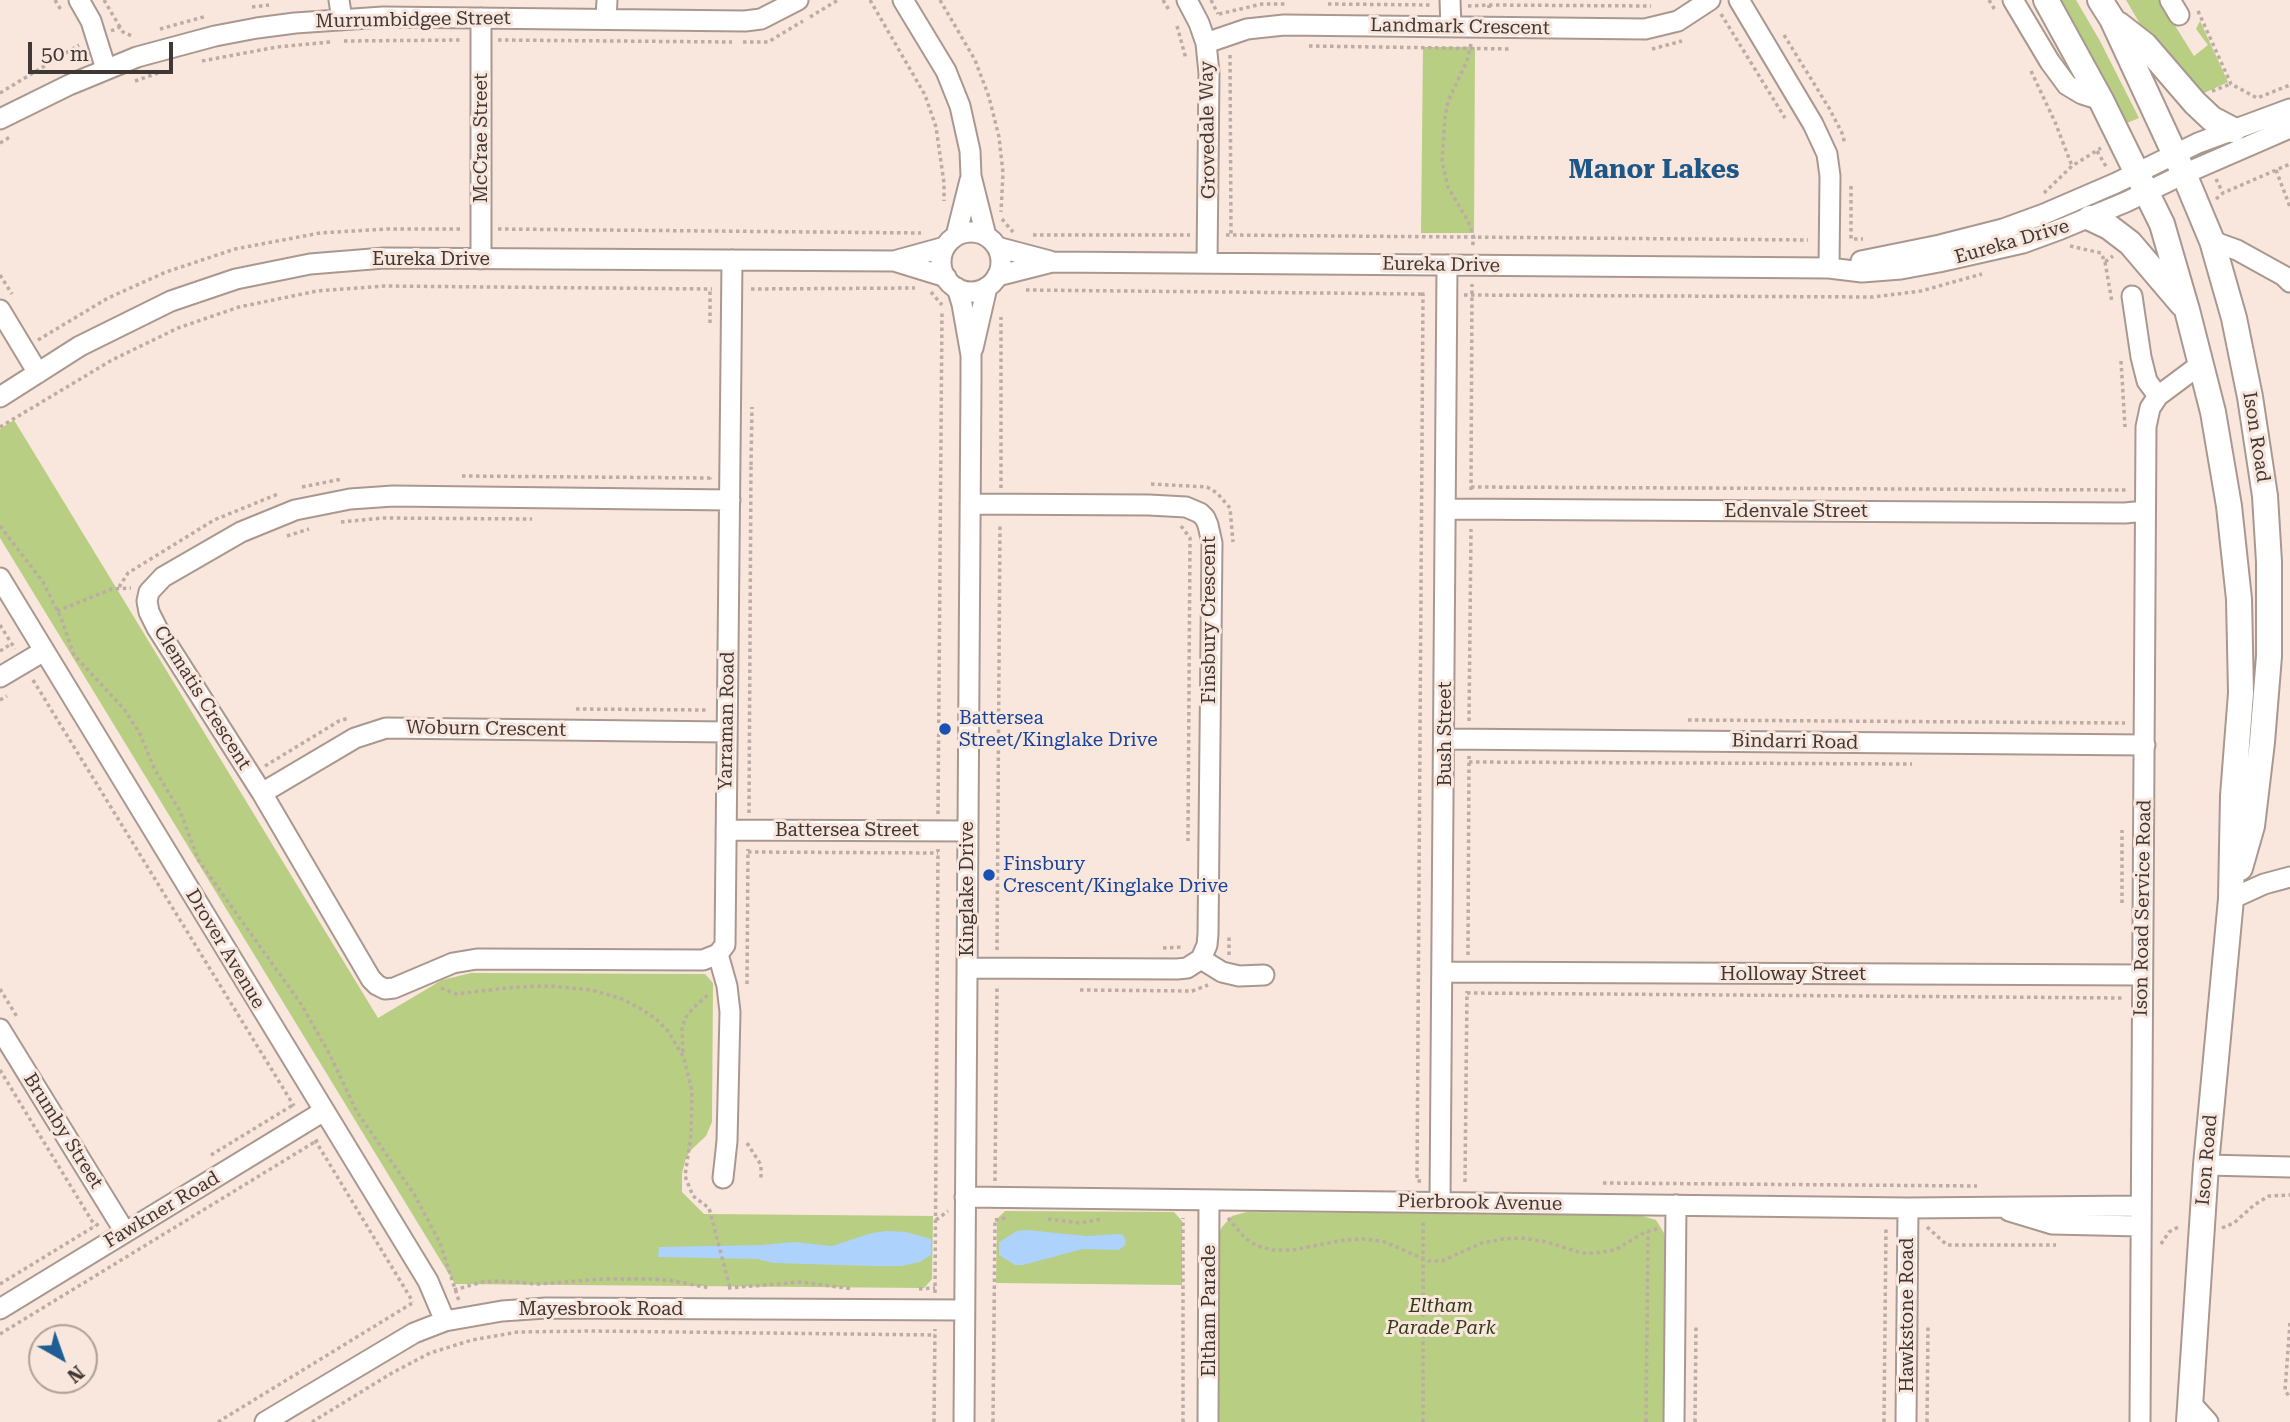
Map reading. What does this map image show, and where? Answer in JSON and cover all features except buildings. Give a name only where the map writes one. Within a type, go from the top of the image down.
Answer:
[{"type":"main road","name":"Ison Road","points":[[2046,0],[2101,100],[2162,224],[2213,412],[2229,506],[2239,599],[2241,693],[2233,796],[2231,899],[2206,1165],[2189,1412]]},
{"type":"main road","name":"Ison Road","points":[[2106,6],[2180,164],[2212,241],[2234,318],[2266,496],[2270,562],[2269,656],[2262,742],[2252,827],[2231,899]]},
{"type":"main road","points":[[2106,6],[2145,45],[2195,103],[2212,119],[2233,130]]},
{"type":"main road","points":[[2090,218],[2109,227],[2130,243],[2187,310]]},
{"type":"street","points":[[79,0],[91,21],[106,69]]},
{"type":"street","name":"Murrumbidgee Street","points":[[0,120],[69,85],[156,52],[215,36],[295,23],[340,10],[383,17],[481,18],[606,10],[752,21],[775,13],[797,0]]},
{"type":"street","points":[[903,0],[953,87],[970,151],[971,176],[991,241],[1000,256],[1000,267],[992,281],[972,292],[951,283],[942,262],[971,176]]},
{"type":"street","name":"Grovedale Way","points":[[1187,0],[1206,43],[1210,85],[1208,263]]},
{"type":"street","points":[[1450,0],[1451,27]]},
{"type":"street","points":[[1738,0],[1822,142],[1830,176],[1829,268]]},
{"type":"street","points":[[2013,0],[2067,85],[2082,94],[2101,100]]},
{"type":"street","name":"Landmark Crescent","points":[[1206,43],[1263,26],[1645,29],[1678,21],[1714,4]]},
{"type":"street","name":"McCrae Street","points":[[481,18],[481,259]]},
{"type":"street","points":[[2180,164],[2233,130],[2290,109]]},
{"type":"street","points":[[2180,164],[2290,128]]},
{"type":"street","name":"Eureka Drive","points":[[1829,268],[2003,229],[2142,182],[2180,164]]},
{"type":"street","name":"Eureka Drive","points":[[992,281],[1052,262],[1829,268],[1862,272],[1901,269],[2023,243],[2090,218],[2142,182]]},
{"type":"street","points":[[950,242],[971,232],[991,241]]},
{"type":"street","name":"Eureka Drive","points":[[991,241],[1052,262]]},
{"type":"street","points":[[2212,241],[2237,250],[2290,282]]},
{"type":"street","name":"Eureka Drive","points":[[0,397],[80,346],[142,314],[182,297],[272,270],[344,260],[384,258],[894,261],[950,242]]},
{"type":"street","name":"Yarraman Road","points":[[723,1178],[727,1141],[730,1012],[726,980],[718,954],[725,945],[732,260]]},
{"type":"street","name":"Eureka Drive","points":[[894,261],[951,283]]},
{"type":"street","name":"Bush Street","points":[[1432,1203],[1443,972],[1447,265]]},
{"type":"street","name":"Kinglake Drive","points":[[971,355],[992,281]]},
{"type":"street","name":"Kinglake Drive","points":[[951,283],[962,304],[971,355],[964,1422]]},
{"type":"street","points":[[2132,296],[2147,381],[2158,396],[2201,364]]},
{"type":"street","points":[[0,310],[38,373]]},
{"type":"street","name":"Ison Road Service Road","points":[[2140,1422],[2141,1206],[2133,975],[2145,745],[2146,427],[2150,408],[2158,396]]},
{"type":"street","name":"Clematis Crescent","points":[[718,954],[703,960],[477,959],[453,963],[394,988],[384,989],[371,979],[261,793],[157,628],[147,601],[149,592],[163,577],[241,532],[295,510],[350,499],[393,496],[730,500]]},
{"type":"street","name":"Finsbury Crescent","points":[[970,504],[1177,506],[1200,513],[1208,525],[1212,543],[1208,934],[1207,945],[1194,953]]},
{"type":"street","name":"Edenvale Street","points":[[1446,509],[2146,511]]},
{"type":"street","name":"Drover Avenue","points":[[0,578],[435,1296],[455,1319]]},
{"type":"street","points":[[0,677],[44,651]]},
{"type":"street","name":"Woburn Crescent","points":[[261,793],[355,738],[386,728],[727,732]]},
{"type":"street","name":"Bindarri Road","points":[[1445,739],[2145,745]]},
{"type":"street","name":"Battersea Street","points":[[726,830],[967,831]]},
{"type":"street","points":[[2231,899],[2264,884],[2290,877]]},
{"type":"street","points":[[967,968],[1177,969],[1187,968],[1194,953],[1222,972],[1265,975]]},
{"type":"street","name":"Holloway Street","points":[[1443,972],[2133,975]]},
{"type":"street","name":"Brumby Street","points":[[0,1028],[125,1233]]},
{"type":"street","name":"Fawkner Road","points":[[0,1309],[324,1111]]},
{"type":"street","points":[[2206,1165],[2290,1167]]},
{"type":"street","name":"Pierbrook Avenue","points":[[965,1197],[1209,1208],[1432,1203],[1676,1205],[1908,1217],[1995,1206],[2141,1206]]},
{"type":"street","points":[[1674,1422],[1676,1205]]},
{"type":"street","name":"Pierbrook Avenue","points":[[1995,1206],[2052,1224],[2140,1226]]},
{"type":"street","name":"Eltham Parade","points":[[1208,1422],[1209,1208]]},
{"type":"street","name":"Hawkstone Road","points":[[1906,1422],[1908,1217]]},
{"type":"street","name":"Mayesbrook Road","points":[[265,1422],[414,1334],[455,1319],[502,1311],[546,1308],[964,1310]]},
{"type":"street","points":[[2189,1412],[2208,1422]]},
{"type":"path","points":[[104,0],[120,27]]},
{"type":"path","points":[[193,63],[277,47],[339,41],[768,42],[838,0]]},
{"type":"path","points":[[870,0],[925,95],[936,127],[944,183],[944,207]]},
{"type":"path","points":[[940,0],[975,60],[989,97],[999,137],[1003,173],[1001,218]]},
{"type":"path","points":[[1163,0],[1182,37],[1187,65]]},
{"type":"path","points":[[1989,0],[1995,10]]},
{"type":"path","points":[[1714,4],[1787,122]]},
{"type":"path","points":[[1489,5],[1657,6]]},
{"type":"path","points":[[2182,7],[2231,84],[2257,98],[2290,85]]},
{"type":"path","points":[[1472,295],[1474,238],[1468,221],[1448,187],[1442,161],[1448,101],[1467,61],[1471,38],[1481,26]]},
{"type":"path","points":[[1783,32],[1829,108],[1846,147]]},
{"type":"path","points":[[2027,63],[2072,166]]},
{"type":"path","points":[[127,83],[160,73]]},
{"type":"path","points":[[0,143],[11,137]]},
{"type":"path","points":[[2276,170],[2290,207]]},
{"type":"path","points":[[1851,185],[1851,239]]},
{"type":"path","points":[[2037,195],[2046,191]]},
{"type":"path","points":[[1808,228],[1808,240],[1864,239]]},
{"type":"path","points":[[2105,262],[2112,302]]},
{"type":"path","points":[[1,427],[112,360],[178,328],[239,307],[317,291],[384,286],[927,288]]},
{"type":"path","points":[[710,289],[710,330]]},
{"type":"path","points":[[1015,289],[1423,294]]},
{"type":"path","points":[[993,1422],[1001,304]]},
{"type":"path","points":[[934,1422],[942,305]]},
{"type":"path","points":[[2120,354],[2125,431]]},
{"type":"path","points":[[709,499],[710,466]]},
{"type":"path","points":[[456,476],[710,478]]},
{"type":"path","points":[[292,489],[343,479]]},
{"type":"path","points":[[1145,484],[1184,484],[1207,487],[1217,492],[1230,508],[1232,552]]},
{"type":"path","points":[[1471,487],[2126,490],[2125,513]]},
{"type":"path","points":[[119,587],[128,573],[214,520],[279,494]]},
{"type":"path","points":[[331,524],[383,518],[543,519]]},
{"type":"path","points":[[0,526],[34,569],[57,611],[74,655],[118,702],[139,732],[155,771],[180,811],[209,877],[301,1004],[330,1055],[357,1112],[414,1194],[440,1243],[456,1289],[455,1319]]},
{"type":"path","points":[[1180,526],[1190,538],[1188,846]]},
{"type":"path","points":[[283,537],[319,527]]},
{"type":"path","points":[[57,611],[112,589]]},
{"type":"path","points":[[0,625],[414,1302],[218,1422]]},
{"type":"path","points":[[0,651],[11,644]]},
{"type":"path","points":[[707,710],[707,732]]},
{"type":"path","points":[[1678,720],[2125,723],[2125,746]]},
{"type":"path","points":[[1469,762],[1915,764]]},
{"type":"path","points":[[2122,915],[2123,821]]},
{"type":"path","points":[[748,852],[938,853]]},
{"type":"path","points":[[1081,990],[1192,991],[1212,984],[1222,972],[1229,955],[1229,928]]},
{"type":"path","points":[[1162,948],[1194,953]]},
{"type":"path","points":[[429,974],[441,989],[456,994],[550,986],[591,990],[620,998],[655,1018],[668,1031],[684,1058]]},
{"type":"path","points":[[1467,993],[2123,998],[2133,975]]},
{"type":"path","points":[[726,980],[693,1008],[682,1027],[684,1058],[692,1091],[685,1176],[693,1196],[709,1208],[730,1288]]},
{"type":"path","points":[[0,1070],[95,1226]]},
{"type":"path","points":[[200,1162],[293,1105]]},
{"type":"path","points":[[0,1334],[335,1128]]},
{"type":"path","points":[[1423,1422],[1423,1259],[1432,1203]]},
{"type":"path","points":[[1175,1217],[1209,1208],[1228,1218],[1245,1238],[1257,1246],[1273,1250],[1293,1250],[1366,1238],[1385,1242],[1423,1259],[1442,1261],[1482,1243],[1503,1239],[1543,1241],[1582,1253],[1615,1250],[1648,1231],[1676,1225]]},
{"type":"path","points":[[0,1284],[114,1214]]},
{"type":"path","points":[[1183,1216],[1183,1422]]},
{"type":"path","points":[[995,1220],[1015,1217]]},
{"type":"path","points":[[1885,1422],[1886,1227],[1908,1217],[1927,1227],[1947,1245],[2067,1245]]},
{"type":"path","points":[[1048,1219],[1080,1223],[1105,1219]]},
{"type":"path","points":[[1646,1422],[1648,1231]]},
{"type":"path","points":[[435,1296],[482,1282],[538,1284],[649,1279],[713,1289]]},
{"type":"path","points":[[722,1288],[801,1282],[863,1290]]},
{"type":"path","points":[[912,1289],[935,1288]]},
{"type":"path","points":[[2290,1323],[2285,1390],[2290,1398]]},
{"type":"path","points":[[312,1422],[430,1353],[472,1340],[518,1332],[934,1335]]},
{"type":"green space","points":[[2059,0],[2076,0],[2139,118],[2127,123]]},
{"type":"green space","points":[[2126,0],[2159,0],[2194,56],[2208,45],[2196,29],[2200,21],[2228,82],[2204,93],[2200,92],[2143,29]]},
{"type":"green space","points":[[1423,47],[1475,47],[1474,233],[1421,233]]},
{"type":"green space","points":[[14,420],[378,1018],[442,980],[471,973],[705,974],[713,983],[712,1122],[706,1136],[686,1158],[682,1173],[682,1192],[704,1214],[933,1216],[932,1279],[924,1288],[455,1284],[0,538],[0,429]]},
{"type":"green space","points":[[1005,1211],[1174,1212],[1182,1221],[1182,1285],[996,1283],[997,1219]]},
{"type":"green space","name":"Eltham Parade Park","points":[[1247,1212],[1639,1215],[1656,1220],[1664,1233],[1665,1242],[1664,1422],[1218,1422],[1219,1233],[1232,1216]]},
{"type":"water","points":[[887,1231],[906,1232],[931,1239],[931,1255],[920,1262],[902,1266],[658,1257],[659,1247],[794,1242],[832,1246]]},
{"type":"water","points":[[1017,1231],[1087,1236],[1119,1234],[1123,1235],[1126,1241],[1119,1250],[1083,1249],[1023,1265],[1015,1265],[999,1255],[999,1242]]},
{"type":"place","name":"Battersea Street/Kinglake Drive","points":[[945,729]]},
{"type":"place","name":"Finsbury Crescent/Kinglake Drive","points":[[989,875]]},
{"type":"district","name":"Manor Lakes","points":[[1654,170]]}]
